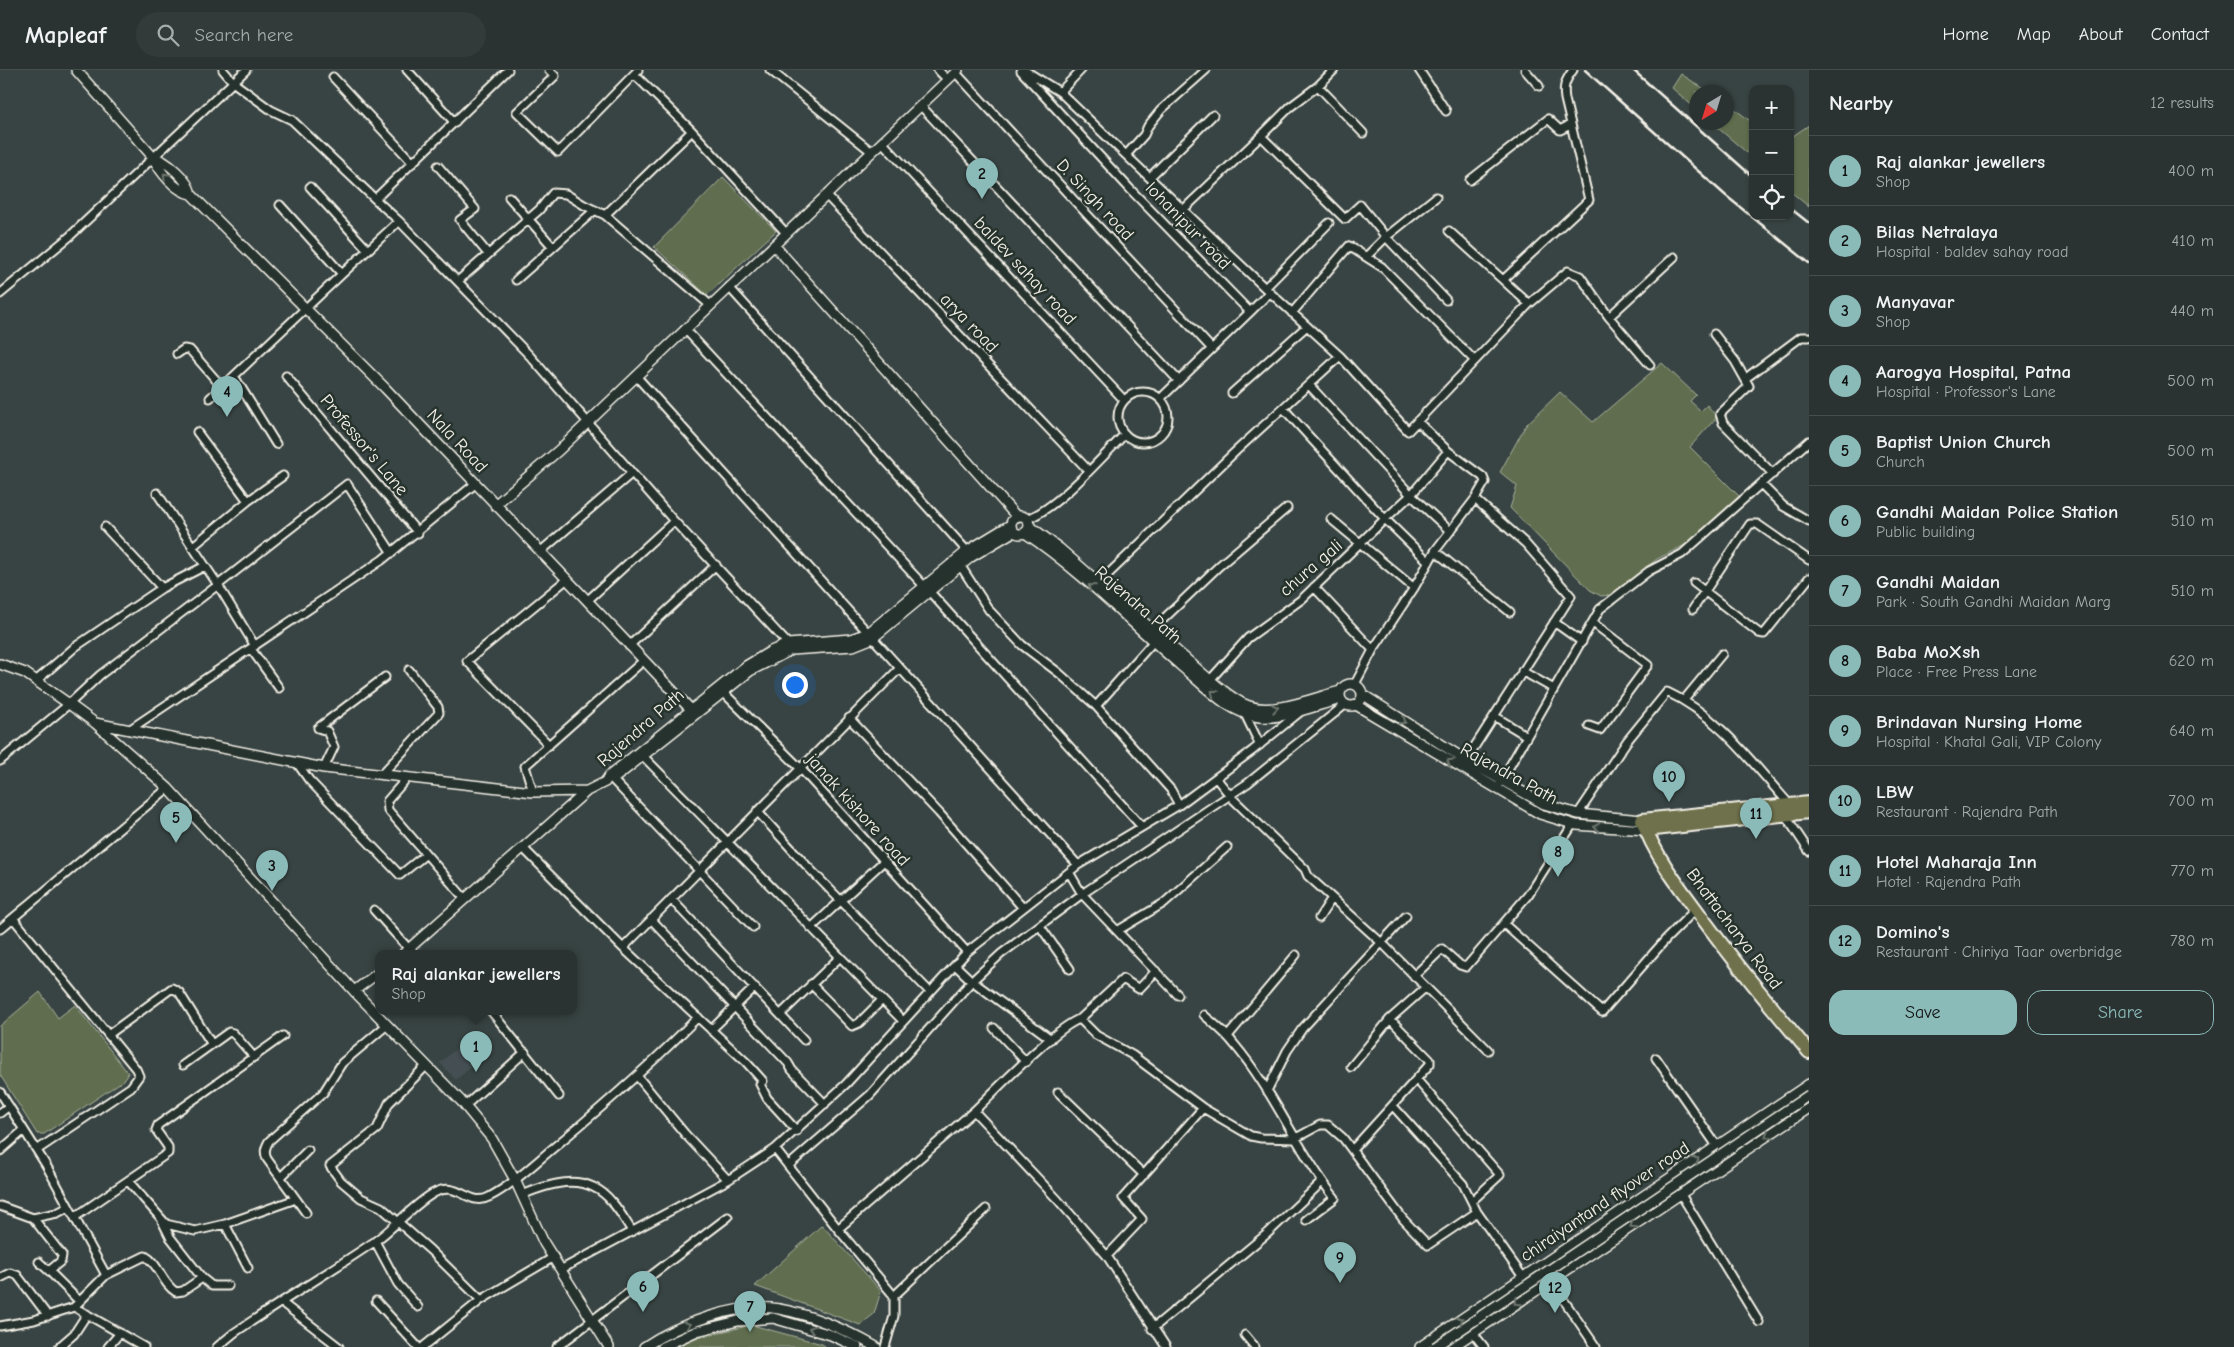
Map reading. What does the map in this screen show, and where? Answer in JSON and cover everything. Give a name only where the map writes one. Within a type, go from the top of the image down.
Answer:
[{"type":"highway","name":"Rajendra Path","points":[[1790,811],[1809,803]]},
{"type":"highway","name":"Rajendra Path","points":[[1648,825],[1790,811],[1809,812]]},
{"type":"highway","name":"Bhattacharya Road","points":[[1648,825],[1665,867],[1727,952],[1809,1052]]},
{"type":"highway","name":"Bhattacharya Road","points":[[1648,825],[1672,863],[1721,932],[1809,1040]]},
{"type":"main road","points":[[76,70],[153,157]]},
{"type":"main road","points":[[495,505],[587,423],[957,71]]},
{"type":"main road","name":"Nala Road","points":[[153,157],[163,160],[189,187],[191,194],[476,484],[692,712]]},
{"type":"main road","points":[[774,244],[1016,517]]},
{"type":"main road","name":"Rajendra Path","points":[[608,779],[644,757],[692,712],[723,692],[748,668],[791,650],[853,646],[871,635],[927,590],[1012,529],[1016,517],[1059,548],[1235,700],[1248,706],[1262,709],[1342,698],[1496,790],[1540,814],[1573,824],[1648,825]]},
{"type":"main road","points":[[1012,529],[1020,535],[1027,526]]},
{"type":"main road","name":"Rajendra Path","points":[[1027,526],[1054,554],[1153,642],[1231,706],[1245,714],[1261,718],[1276,716],[1304,704]]},
{"type":"main road","name":"Rajendra Path","points":[[927,590],[967,551],[1012,529]]},
{"type":"main road","name":"Rajendra Path","points":[[608,779],[748,668],[788,644],[851,639],[871,635]]},
{"type":"main road","points":[[0,664],[25,673],[70,704],[95,723],[168,788],[375,1013]]},
{"type":"main road","name":"Rajendra Path","points":[[1342,698],[1346,685],[1355,684],[1362,694],[1466,760],[1544,804],[1578,814],[1648,825]]},
{"type":"main road","points":[[1356,705],[1362,698],[1362,694]]},
{"type":"main road","points":[[95,723],[324,768],[533,792],[587,791]]},
{"type":"main road","points":[[407,950],[587,791],[608,779]]},
{"type":"main road","points":[[354,991],[375,975]]},
{"type":"main road","points":[[377,1015],[465,1106],[492,1139],[515,1180],[544,1242],[609,1347]]},
{"type":"main road","name":"chiraiyantand flyover road","points":[[1420,1347],[1809,1084]]},
{"type":"main road","points":[[1435,1347],[1809,1095]]},
{"type":"main road","points":[[1452,1347],[1809,1108]]},
{"type":"main road","points":[[1592,1231],[1601,1246]]},
{"type":"main road","points":[[644,1347],[671,1330],[703,1319],[747,1309],[778,1309],[808,1317],[831,1325],[876,1347]]},
{"type":"main road","points":[[662,1347],[697,1332],[738,1321],[773,1318],[831,1335],[857,1347]]},
{"type":"street","points":[[223,70],[234,83],[271,110],[292,120],[374,200],[399,220],[530,356],[674,521],[788,644]]},
{"type":"street","points":[[0,294],[68,237],[246,70]]},
{"type":"street","points":[[407,70],[455,123]]},
{"type":"street","points":[[374,200],[508,70]]},
{"type":"street","points":[[549,70],[555,76],[517,112],[558,152],[636,72],[786,233]]},
{"type":"street","points":[[770,70],[872,152]]},
{"type":"street","points":[[938,70],[948,80]]},
{"type":"street","points":[[1022,70],[1060,92],[1267,290],[1340,356],[1408,431],[1529,304],[1568,272],[1580,276],[1609,317],[1650,365]]},
{"type":"street","name":"lohanipur road","points":[[1022,70],[1130,189],[1250,312]]},
{"type":"street","points":[[1060,92],[1081,70]]},
{"type":"street","points":[[1126,155],[1141,139],[1148,126],[1161,110],[1206,70]]},
{"type":"street","points":[[1184,209],[1290,107],[1318,86],[1334,70]]},
{"type":"street","points":[[1419,70],[1446,111]]},
{"type":"street","points":[[1525,70],[1539,86]]},
{"type":"street","points":[[1503,280],[1588,200],[1563,87],[1565,80],[1573,70]]},
{"type":"street","name":"D. Singh road","points":[[957,71],[1212,348]]},
{"type":"street","points":[[333,77],[413,163]]},
{"type":"street","points":[[1318,86],[1363,133]]},
{"type":"street","points":[[921,106],[1179,381]]},
{"type":"street","points":[[1150,177],[1213,115]]},
{"type":"street","points":[[1470,180],[1548,119],[1560,130],[1570,125]]},
{"type":"street","points":[[605,215],[692,131]]},
{"type":"street","points":[[1262,136],[1345,218],[1360,205],[1386,237],[1446,300]]},
{"type":"street","name":"baldev sahay road","points":[[882,142],[1124,400]]},
{"type":"street","points":[[438,166],[475,209],[460,220],[488,254]]},
{"type":"street","points":[[310,187],[368,250]]},
{"type":"street","points":[[458,282],[529,219],[553,194],[566,194],[605,215],[710,305]]},
{"type":"street","name":"arya road","points":[[826,195],[1089,471]]},
{"type":"street","points":[[509,198],[553,247]]},
{"type":"street","points":[[1367,256],[1386,237],[1436,198]]},
{"type":"street","points":[[280,204],[342,274]]},
{"type":"street","points":[[516,280],[595,210]]},
{"type":"street","points":[[210,398],[306,310],[399,220]]},
{"type":"street","points":[[1161,398],[1250,312],[1267,290],[1329,224]]},
{"type":"street","points":[[1449,231],[1529,304]]},
{"type":"street","points":[[1292,312],[1349,246],[1382,267],[1474,360]]},
{"type":"street","points":[[1609,317],[1674,257]]},
{"type":"street","points":[[729,287],[967,551]]},
{"type":"street","points":[[1232,393],[1307,326]]},
{"type":"street","points":[[685,329],[927,590],[1142,827]]},
{"type":"street","points":[[1714,334],[1746,378],[1748,388],[1720,416],[1723,423],[1773,474]]},
{"type":"street","points":[[1746,378],[1801,337],[1809,337]]},
{"type":"street","points":[[177,354],[184,349],[190,350],[222,387]]},
{"type":"street","points":[[1099,583],[1340,356]]},
{"type":"street","points":[[234,376],[276,444]]},
{"type":"street","name":"Professor's Lane","points":[[286,376],[418,533]]},
{"type":"street","points":[[636,376],[1078,865]]},
{"type":"street","points":[[1309,385],[1411,495],[1450,531]]},
{"type":"street","points":[[1138,392],[1154,394],[1161,398],[1169,414],[1168,422],[1159,437],[1143,442],[1134,441],[1124,434],[1118,422],[1118,414],[1124,400],[1138,392]]},
{"type":"street","points":[[1284,408],[1385,519],[1429,562]]},
{"type":"street","points":[[1355,684],[1373,650],[1414,588],[1435,551],[1475,500],[1485,480],[1448,451],[1417,421]]},
{"type":"street","points":[[197,432],[248,501]]},
{"type":"street","points":[[1027,526],[1089,471],[1124,434]]},
{"type":"street","points":[[1496,790],[1600,609],[1649,570],[1682,554],[1809,441]]},
{"type":"street","name":"chura gali","points":[[1210,680],[1248,638],[1314,587],[1361,544],[1411,495],[1448,451]]},
{"type":"street","points":[[540,552],[632,473]]},
{"type":"street","points":[[192,547],[248,501],[283,476]]},
{"type":"street","points":[[0,760],[70,704],[100,675],[347,484],[392,553]]},
{"type":"street","points":[[129,730],[392,553],[476,484]]},
{"type":"street","points":[[1761,484],[1783,506],[1808,519]]},
{"type":"street","points":[[157,493],[218,585],[279,688]]},
{"type":"street","points":[[1466,760],[1570,600],[1570,592],[1525,543],[1475,500]]},
{"type":"street","points":[[1152,630],[1219,566],[1287,508]]},
{"type":"street","points":[[1331,519],[1414,588]]},
{"type":"street","points":[[587,601],[674,521]]},
{"type":"street","points":[[1693,609],[1750,524],[1754,523],[1809,560]]},
{"type":"street","points":[[105,527],[162,588]]},
{"type":"street","points":[[1435,551],[1510,612]]},
{"type":"street","points":[[629,646],[716,565]]},
{"type":"street","points":[[36,681],[75,646],[162,588],[205,566]]},
{"type":"street","points":[[960,566],[989,610],[1022,645],[1059,673],[1096,706],[1171,790],[1179,805]]},
{"type":"street","points":[[1694,583],[1759,633],[1764,634],[1809,578]]},
{"type":"street","points":[[548,745],[467,661],[566,580]]},
{"type":"street","points":[[1314,587],[1373,650]]},
{"type":"street","points":[[1554,622],[1582,642]]},
{"type":"street","points":[[1589,726],[1600,730],[1648,665],[1592,623]]},
{"type":"street","points":[[1096,706],[1153,642]]},
{"type":"street","points":[[1684,700],[1722,654]]},
{"type":"street","points":[[533,792],[525,766],[643,661]]},
{"type":"street","points":[[623,948],[900,668]]},
{"type":"street","points":[[381,775],[438,712],[438,707],[409,670]]},
{"type":"street","points":[[1522,672],[1554,689]]},
{"type":"street","points":[[324,768],[334,747],[327,731],[318,728],[385,677]]},
{"type":"street","name":"janak kishore road","points":[[723,692],[801,769],[967,952]]},
{"type":"street","points":[[1578,814],[1627,741],[1667,692],[1684,700],[1708,716],[1790,811],[1809,851]]},
{"type":"street","points":[[788,1166],[870,1095],[972,981],[1001,954],[1082,894],[1248,783],[1342,698]]},
{"type":"street","points":[[562,1269],[728,1180],[775,1149],[797,1131],[846,1084],[967,952],[1078,865],[1179,805],[1216,778],[1260,745],[1304,704]]},
{"type":"street","points":[[1245,714],[1260,745]]},
{"type":"street","points":[[1494,716],[1527,736]]},
{"type":"street","points":[[850,718],[1023,908]]},
{"type":"street","points":[[644,757],[903,1021]]},
{"type":"street","points":[[297,763],[310,780],[400,875],[426,854]]},
{"type":"street","points":[[407,778],[388,801],[387,807],[465,899]]},
{"type":"street","points":[[1216,778],[1230,795],[1332,898],[1382,943],[1488,1050]]},
{"type":"street","points":[[608,779],[753,927]]},
{"type":"street","points":[[0,929],[168,788]]},
{"type":"street","points":[[757,811],[807,866],[842,899],[930,992]]},
{"type":"street","points":[[1414,976],[1442,948],[1460,965],[1466,966],[1528,895],[1573,824]]},
{"type":"street","points":[[1117,931],[1164,903],[1226,847]]},
{"type":"street","points":[[523,848],[623,948],[698,1017],[763,1081],[760,1084],[767,1098],[781,1116],[797,1131]]},
{"type":"street","points":[[811,928],[884,861]]},
{"type":"street","points":[[1069,872],[1082,894],[1178,995]]},
{"type":"street","points":[[1319,918],[1332,898]]},
{"type":"street","points":[[671,899],[804,1040]]},
{"type":"street","points":[[1504,924],[1602,1012],[1666,938],[1696,909]]},
{"type":"street","points":[[374,910],[405,950]]},
{"type":"street","points":[[1267,1091],[1287,1050],[1302,1029],[1406,916]]},
{"type":"street","points":[[13,918],[136,1070],[138,1076],[136,1081],[37,1150]]},
{"type":"street","points":[[651,919],[824,1104]]},
{"type":"street","points":[[1040,926],[1070,969]]},
{"type":"street","points":[[1228,1036],[1296,955]]},
{"type":"street","points":[[781,1014],[840,957]]},
{"type":"street","points":[[955,965],[972,981],[1051,1040]]},
{"type":"street","points":[[838,1229],[974,1111],[1051,1040],[1074,1021],[1080,1019],[1123,979],[1139,989],[1156,971]]},
{"type":"street","points":[[811,984],[852,1026],[859,1024],[882,1000]]},
{"type":"street","points":[[711,1030],[755,987]]},
{"type":"street","points":[[108,1035],[172,988],[179,992],[211,1043]]},
{"type":"street","points":[[1351,1067],[1390,1020],[1425,988]]},
{"type":"street","points":[[494,1015],[560,1096]]},
{"type":"street","points":[[1204,1015],[1228,1036],[1267,1091],[1294,1139],[1322,1182],[1335,1198],[1306,1220]]},
{"type":"street","points":[[220,1346],[281,1302],[375,1241],[433,1193],[446,1189],[455,1189],[471,1198],[480,1200],[515,1180],[638,1077],[698,1017]]},
{"type":"street","points":[[1080,1019],[1096,1035],[1132,1055],[1203,1108],[1251,1136],[1294,1139],[1320,1125],[1328,1125],[1343,1138],[1403,1219],[1428,1245],[1477,1212]]},
{"type":"street","points":[[1352,1150],[1429,1066],[1430,1060],[1390,1020]]},
{"type":"street","points":[[306,1213],[264,1153],[269,1141],[323,1093],[342,1063],[387,1025]]},
{"type":"street","points":[[994,1028],[1026,1062]]},
{"type":"street","points":[[183,1065],[224,1033],[233,1033],[254,1056]]},
{"type":"street","points":[[75,1217],[168,1154],[168,1147],[156,1130],[158,1125],[284,1036]]},
{"type":"street","points":[[465,1106],[525,1052]]},
{"type":"street","points":[[1656,1058],[1717,1146]]},
{"type":"street","points":[[426,1066],[389,1103],[377,1128],[330,1166],[341,1180],[361,1198],[381,1208],[399,1222],[480,1300]]},
{"type":"street","points":[[638,1077],[685,1134],[728,1180]]},
{"type":"street","points":[[1417,1080],[1500,1175],[1472,1200]]},
{"type":"street","points":[[0,1092],[37,1150],[106,1276]]},
{"type":"street","points":[[1058,1092],[1144,1175]]},
{"type":"street","points":[[0,1113],[8,1106]]},
{"type":"street","points":[[1392,1106],[1462,1184],[1477,1212],[1523,1277]]},
{"type":"street","points":[[1107,1256],[1142,1219],[1123,1198],[1203,1108]]},
{"type":"street","points":[[974,1111],[1058,1200],[1107,1256],[1152,1329],[1166,1347]]},
{"type":"street","points":[[0,1150],[24,1130]]},
{"type":"street","points":[[775,1149],[894,1296],[894,1316],[885,1347]]},
{"type":"street","points":[[281,1177],[308,1150]]},
{"type":"street","points":[[129,1182],[162,1221],[170,1238],[202,1278],[212,1286],[228,1286]]},
{"type":"street","points":[[522,1195],[555,1182],[586,1184],[596,1188],[612,1201],[632,1231]]},
{"type":"street","points":[[1152,1329],[1268,1233],[1322,1182]]},
{"type":"street","points":[[1680,1193],[1759,1322]]},
{"type":"street","points":[[162,1221],[172,1226],[184,1227],[195,1231],[225,1224],[296,1199]]},
{"type":"street","points":[[0,1206],[33,1218],[57,1213],[69,1208]]},
{"type":"street","points":[[894,1296],[986,1209]]},
{"type":"street","points":[[557,1347],[728,1217]]},
{"type":"street","points":[[33,1218],[62,1256],[61,1260],[49,1271]]},
{"type":"street","points":[[225,1224],[248,1268]]},
{"type":"street","points":[[375,1241],[398,1284],[418,1307]]},
{"type":"street","points":[[0,1326],[48,1316],[74,1307],[106,1276],[145,1256],[150,1259],[169,1287],[176,1292],[183,1291],[202,1278]]},
{"type":"street","points":[[422,1347],[480,1300],[554,1257]]},
{"type":"street","points":[[39,1262],[79,1301]]},
{"type":"street","points":[[0,1278],[10,1273],[18,1275],[48,1316]]},
{"type":"street","points":[[1550,1280],[1596,1347]]},
{"type":"street","points":[[376,1301],[418,1347]]},
{"type":"street","points":[[281,1302],[339,1347]]},
{"type":"street","points":[[74,1307],[144,1347]]},
{"type":"street","points":[[59,1347],[74,1334],[87,1314]]},
{"type":"street","points":[[1473,1332],[1484,1347]]},
{"type":"street","points":[[108,1347],[120,1333]]},
{"type":"street","points":[[1245,1335],[1255,1347]]},
{"type":"shaded area","points":[[458,1047],[474,1064],[456,1080],[440,1063]]},
{"type":"green space","points":[[1681,74],[1698,85],[1689,85],[1689,103],[1672,88]]},
{"type":"green space","points":[[1734,108],[1749,120],[1749,155],[1720,130],[1734,130]]},
{"type":"green space","points":[[1809,125],[1809,207],[1794,194],[1794,135]]},
{"type":"green space","points":[[723,177],[776,231],[707,295],[654,247]]},
{"type":"green space","points":[[1662,363],[1696,395],[1690,401],[1701,411],[1707,405],[1717,417],[1690,447],[1739,496],[1693,541],[1657,559],[1611,595],[1601,596],[1590,590],[1510,508],[1517,486],[1500,472],[1526,425],[1560,392],[1593,422]]},
{"type":"green space","points":[[40,992],[58,1018],[75,1005],[128,1073],[124,1080],[44,1134],[37,1134],[0,1075],[0,1026]]},
{"type":"green space","points":[[822,1225],[881,1291],[874,1314],[860,1325],[755,1286]]},
{"type":"green space","points":[[752,1325],[822,1344],[826,1347],[677,1347],[690,1339]]},
{"type":"railway","points":[[1585,70],[1725,195],[1809,263]]},
{"type":"railway","points":[[1633,70],[1751,175]]},
{"type":"railway","points":[[1794,211],[1809,223]]},
{"type":"place","name":"Bilas Netralaya","points":[[982,199]]},
{"type":"place","name":"Aarogya Hospital, Patna","points":[[227,417]]},
{"type":"place","name":"LBW","points":[[1669,802]]},
{"type":"place","name":"Hotel Maharaja Inn","points":[[1756,839]]},
{"type":"place","name":"Baptist Union Church","points":[[176,843]]},
{"type":"place","name":"Baba MoXsh","points":[[1558,877]]},
{"type":"place","name":"Manyavar","points":[[272,891]]},
{"type":"place","name":"Raj alankar jewellers","points":[[476,1072]]},
{"type":"place","name":"Brindavan Nursing Home","points":[[1340,1283]]},
{"type":"place","name":"Gandhi Maidan Police Station","points":[[643,1312]]},
{"type":"place","name":"Domino's","points":[[1555,1313]]},
{"type":"place","name":"Gandhi Maidan","points":[[750,1332]]}]
